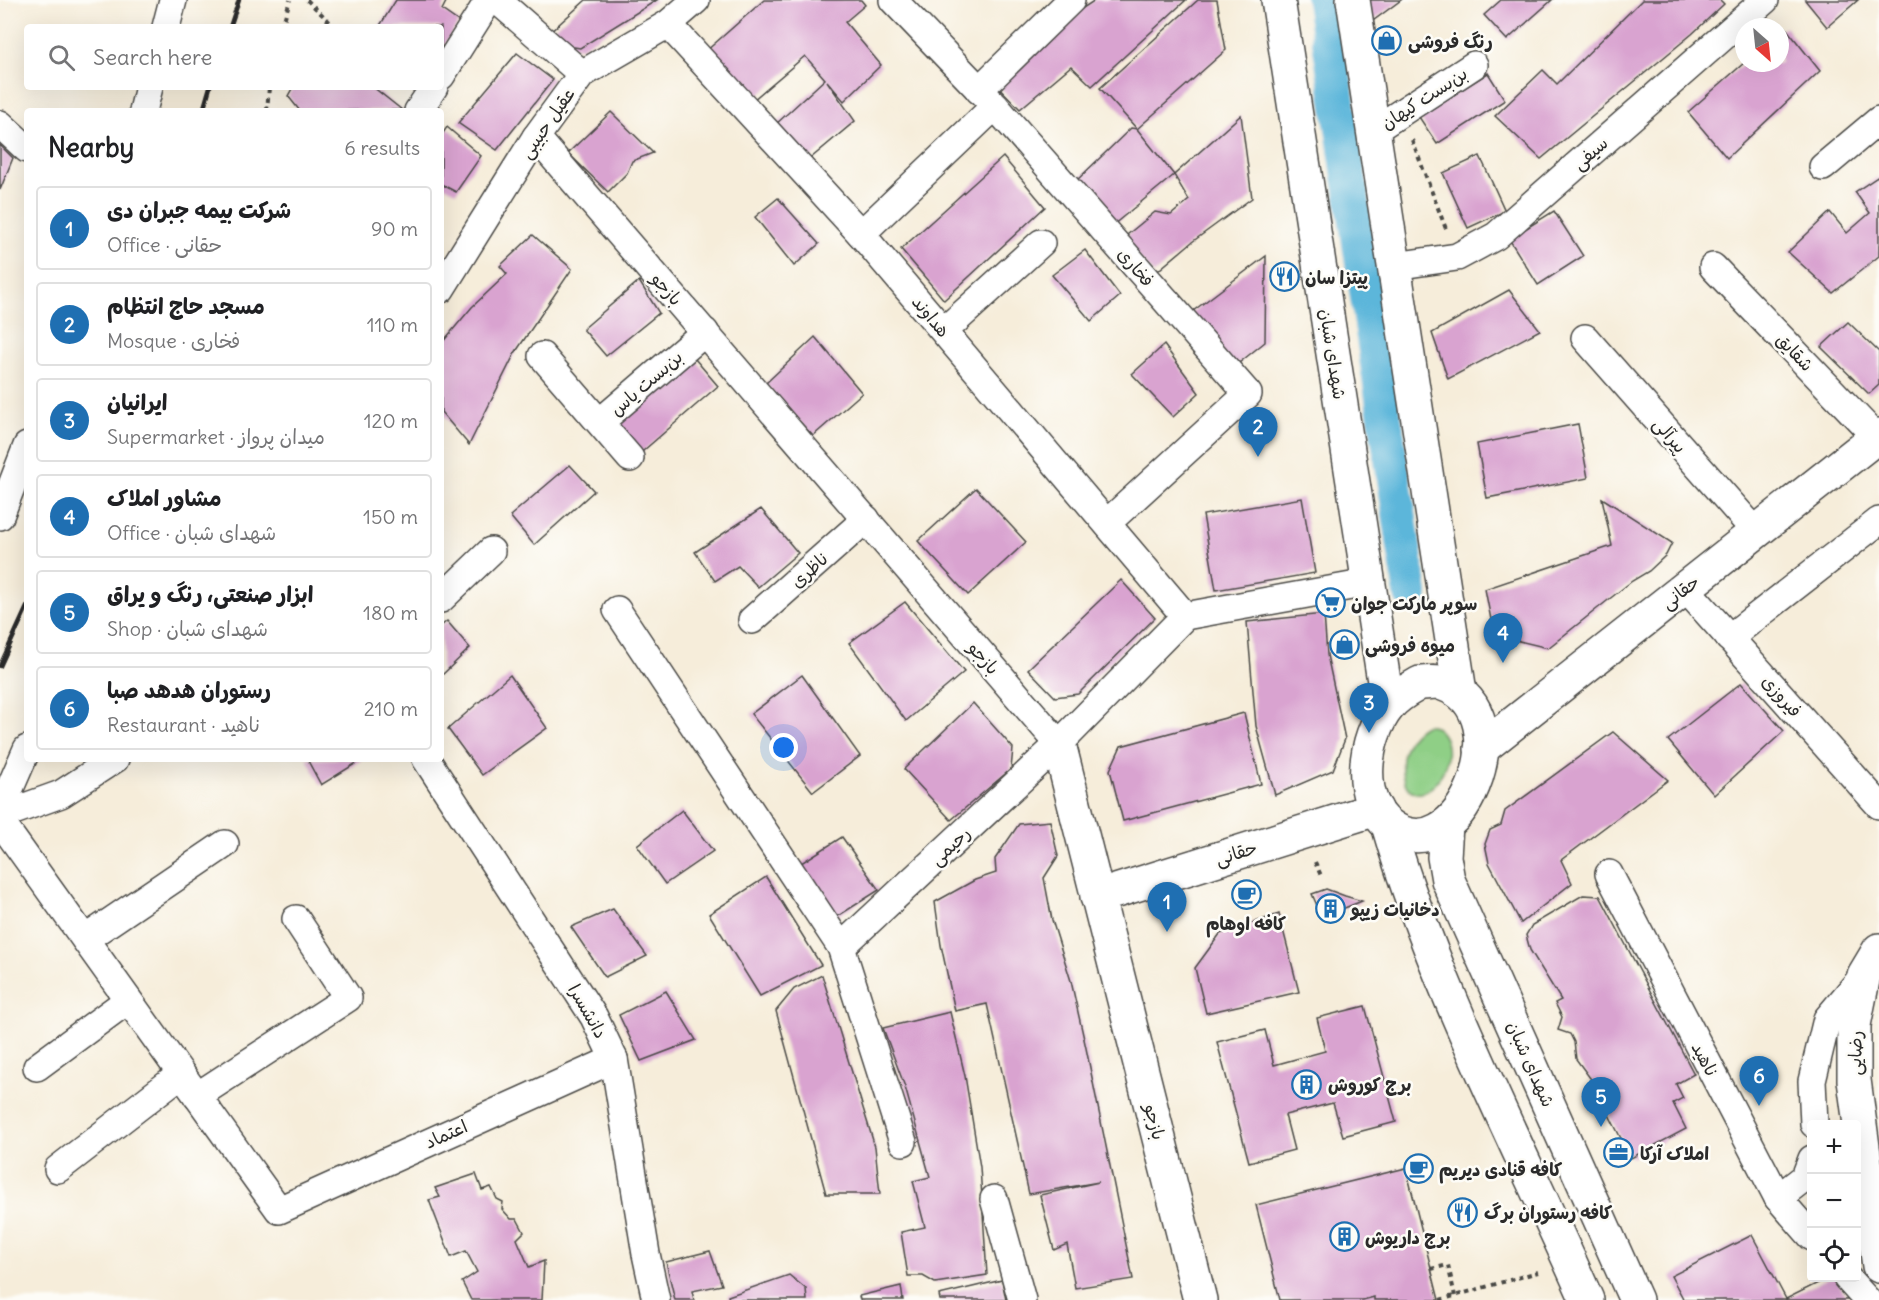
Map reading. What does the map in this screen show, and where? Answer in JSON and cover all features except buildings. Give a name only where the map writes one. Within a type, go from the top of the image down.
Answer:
[{"type":"street","points":[[167,24],[173,0]]},
{"type":"street","points":[[444,71],[489,0]]},
{"type":"street","points":[[497,0],[582,74]]},
{"type":"street","name":"عقیل حبیبی","points":[[444,284],[536,137],[582,74],[668,24],[696,0]]},
{"type":"street","name":"فخاری","points":[[893,0],[987,98],[1248,394],[1107,523]]},
{"type":"street","points":[[861,234],[987,98],[1071,0]]},
{"type":"street","name":"شهدای شبان","points":[[1278,0],[1388,707]]},
{"type":"street","points":[[1353,0],[1460,692]]},
{"type":"street","name":"سیفی","points":[[1394,266],[1457,257],[1496,236],[1765,0]]},
{"type":"street","name":"هداوند","points":[[668,24],[861,234],[1185,616]]},
{"type":"street","name":"بن‌بست کیهان","points":[[1373,131],[1474,64]]},
{"type":"street","points":[[144,108],[149,90]]},
{"type":"street","points":[[420,108],[432,90]]},
{"type":"street","points":[[1823,168],[1879,120]]},
{"type":"street","points":[[0,124],[24,146]]},
{"type":"street","name":"بازجو","points":[[536,137],[1059,744],[1200,1300]]},
{"type":"street","points":[[944,331],[1041,243]]},
{"type":"street","name":"شقایق","points":[[1713,267],[1878,437]]},
{"type":"street","name":"بن‌بست یاس","points":[[542,356],[600,422],[705,332]]},
{"type":"street","name":"پیرآلی","points":[[1585,338],[1756,532]]},
{"type":"street","points":[[600,422],[630,458]]},
{"type":"street","name":"حقانی","points":[[1481,749],[1878,437]]},
{"type":"street","points":[[0,516],[5,486],[24,451]]},
{"type":"street","name":"ناظری","points":[[752,620],[866,519]]},
{"type":"street","points":[[1729,638],[1875,533]]},
{"type":"street","points":[[444,596],[491,551]]},
{"type":"street","points":[[1185,616],[1368,583]]},
{"type":"street","name":"فیروزی","points":[[1685,588],[1879,805]]},
{"type":"street","points":[[617,610],[841,947],[903,1142]]},
{"type":"street","name":"رحیمی","points":[[841,947],[1059,744],[1185,616]]},
{"type":"street","points":[[1382,817],[1407,834],[1428,833],[1446,825],[1461,810],[1472,792],[1479,771],[1481,749],[1480,728],[1473,708],[1460,692],[1442,683],[1420,683],[1402,692],[1388,707],[1370,746],[1367,768],[1369,789],[1382,817],[1408,894],[1470,1042],[1587,1300]]},
{"type":"street","points":[[0,811],[24,756]]},
{"type":"street","points":[[0,816],[60,794],[111,762]]},
{"type":"street","name":"دانشسرا","points":[[428,762],[594,1017],[614,1059],[656,1300]]},
{"type":"street","name":"حقانی","points":[[1097,897],[1382,817]]},
{"type":"street","points":[[0,821],[197,1096],[348,998],[296,919]]},
{"type":"street","name":"شهدای شبان","points":[[1446,825],[1444,857],[1448,880],[1636,1300]]},
{"type":"street","points":[[85,939],[225,844]]},
{"type":"street","name":"ناهید","points":[[1609,874],[1778,1198],[1807,1231]]},
{"type":"street","points":[[1814,1120],[1812,1081],[1827,1019],[1872,963]]},
{"type":"street","name":"رضایی","points":[[1872,963],[1854,1025],[1854,1080],[1879,1266]]},
{"type":"street","points":[[38,1067],[128,1000]]},
{"type":"street","name":"اعتماد","points":[[197,1096],[279,1210],[614,1059]]},
{"type":"street","points":[[58,1169],[181,1074]]},
{"type":"street","points":[[1778,1198],[1804,1177],[1807,1170]]},
{"type":"street","points":[[994,1199],[1022,1300]]},
{"type":"street","points":[[1851,1282],[1867,1300]]},
{"type":"path","points":[[283,24],[290,0]]},
{"type":"path","points":[[307,0],[332,24]]},
{"type":"path","points":[[267,108],[269,90]]},
{"type":"path","points":[[1440,1300],[1570,1263]]},
{"type":"path","points":[[1431,1269],[1448,1264],[1455,1296]]},
{"type":"green space","points":[[1425,725],[1432,725],[1443,735],[1447,748],[1446,762],[1433,786],[1424,792],[1414,792],[1406,785],[1402,772],[1402,758],[1410,738]]},
{"type":"waterway","points":[[1323,0],[1411,594]]},
{"type":"railway","points":[[231,24],[239,0]]},
{"type":"railway","points":[[204,108],[209,90]]},
{"type":"railway","points":[[0,666],[24,614]]},
{"type":"place","name":"رنگ فروشی","points":[[1387,41]]},
{"type":"place","name":"پیتزا سان","points":[[1284,277]]},
{"type":"place","name":"مسجد حاج انتظام","points":[[1258,457]]},
{"type":"place","name":"سوپر مارکت جوان","points":[[1330,603]]},
{"type":"place","name":"میوه فروشی","points":[[1344,645]]},
{"type":"place","name":"مشاور املاک","points":[[1503,663]]},
{"type":"place","name":"ایرانیان","points":[[1369,733]]},
{"type":"place","name":"کافه اوهام","points":[[1246,894]]},
{"type":"place","name":"دخانیات زیپو","points":[[1330,909]]},
{"type":"place","name":"شرکت بیمه جبران دی","points":[[1167,932]]},
{"type":"place","name":"برج کوروش","points":[[1307,1084]]},
{"type":"place","name":"رستوران هدهد صبا","points":[[1759,1106]]},
{"type":"place","name":"ابزار صنعتی، رنگ و یراق","points":[[1601,1127]]},
{"type":"place","name":"املاک آرکا","points":[[1619,1153]]},
{"type":"place","name":"کافه قنادی دیریم","points":[[1418,1169]]},
{"type":"place","name":"کافه رستوران برگ","points":[[1463,1212]]},
{"type":"place","name":"برج داریوش","points":[[1344,1237]]}]
